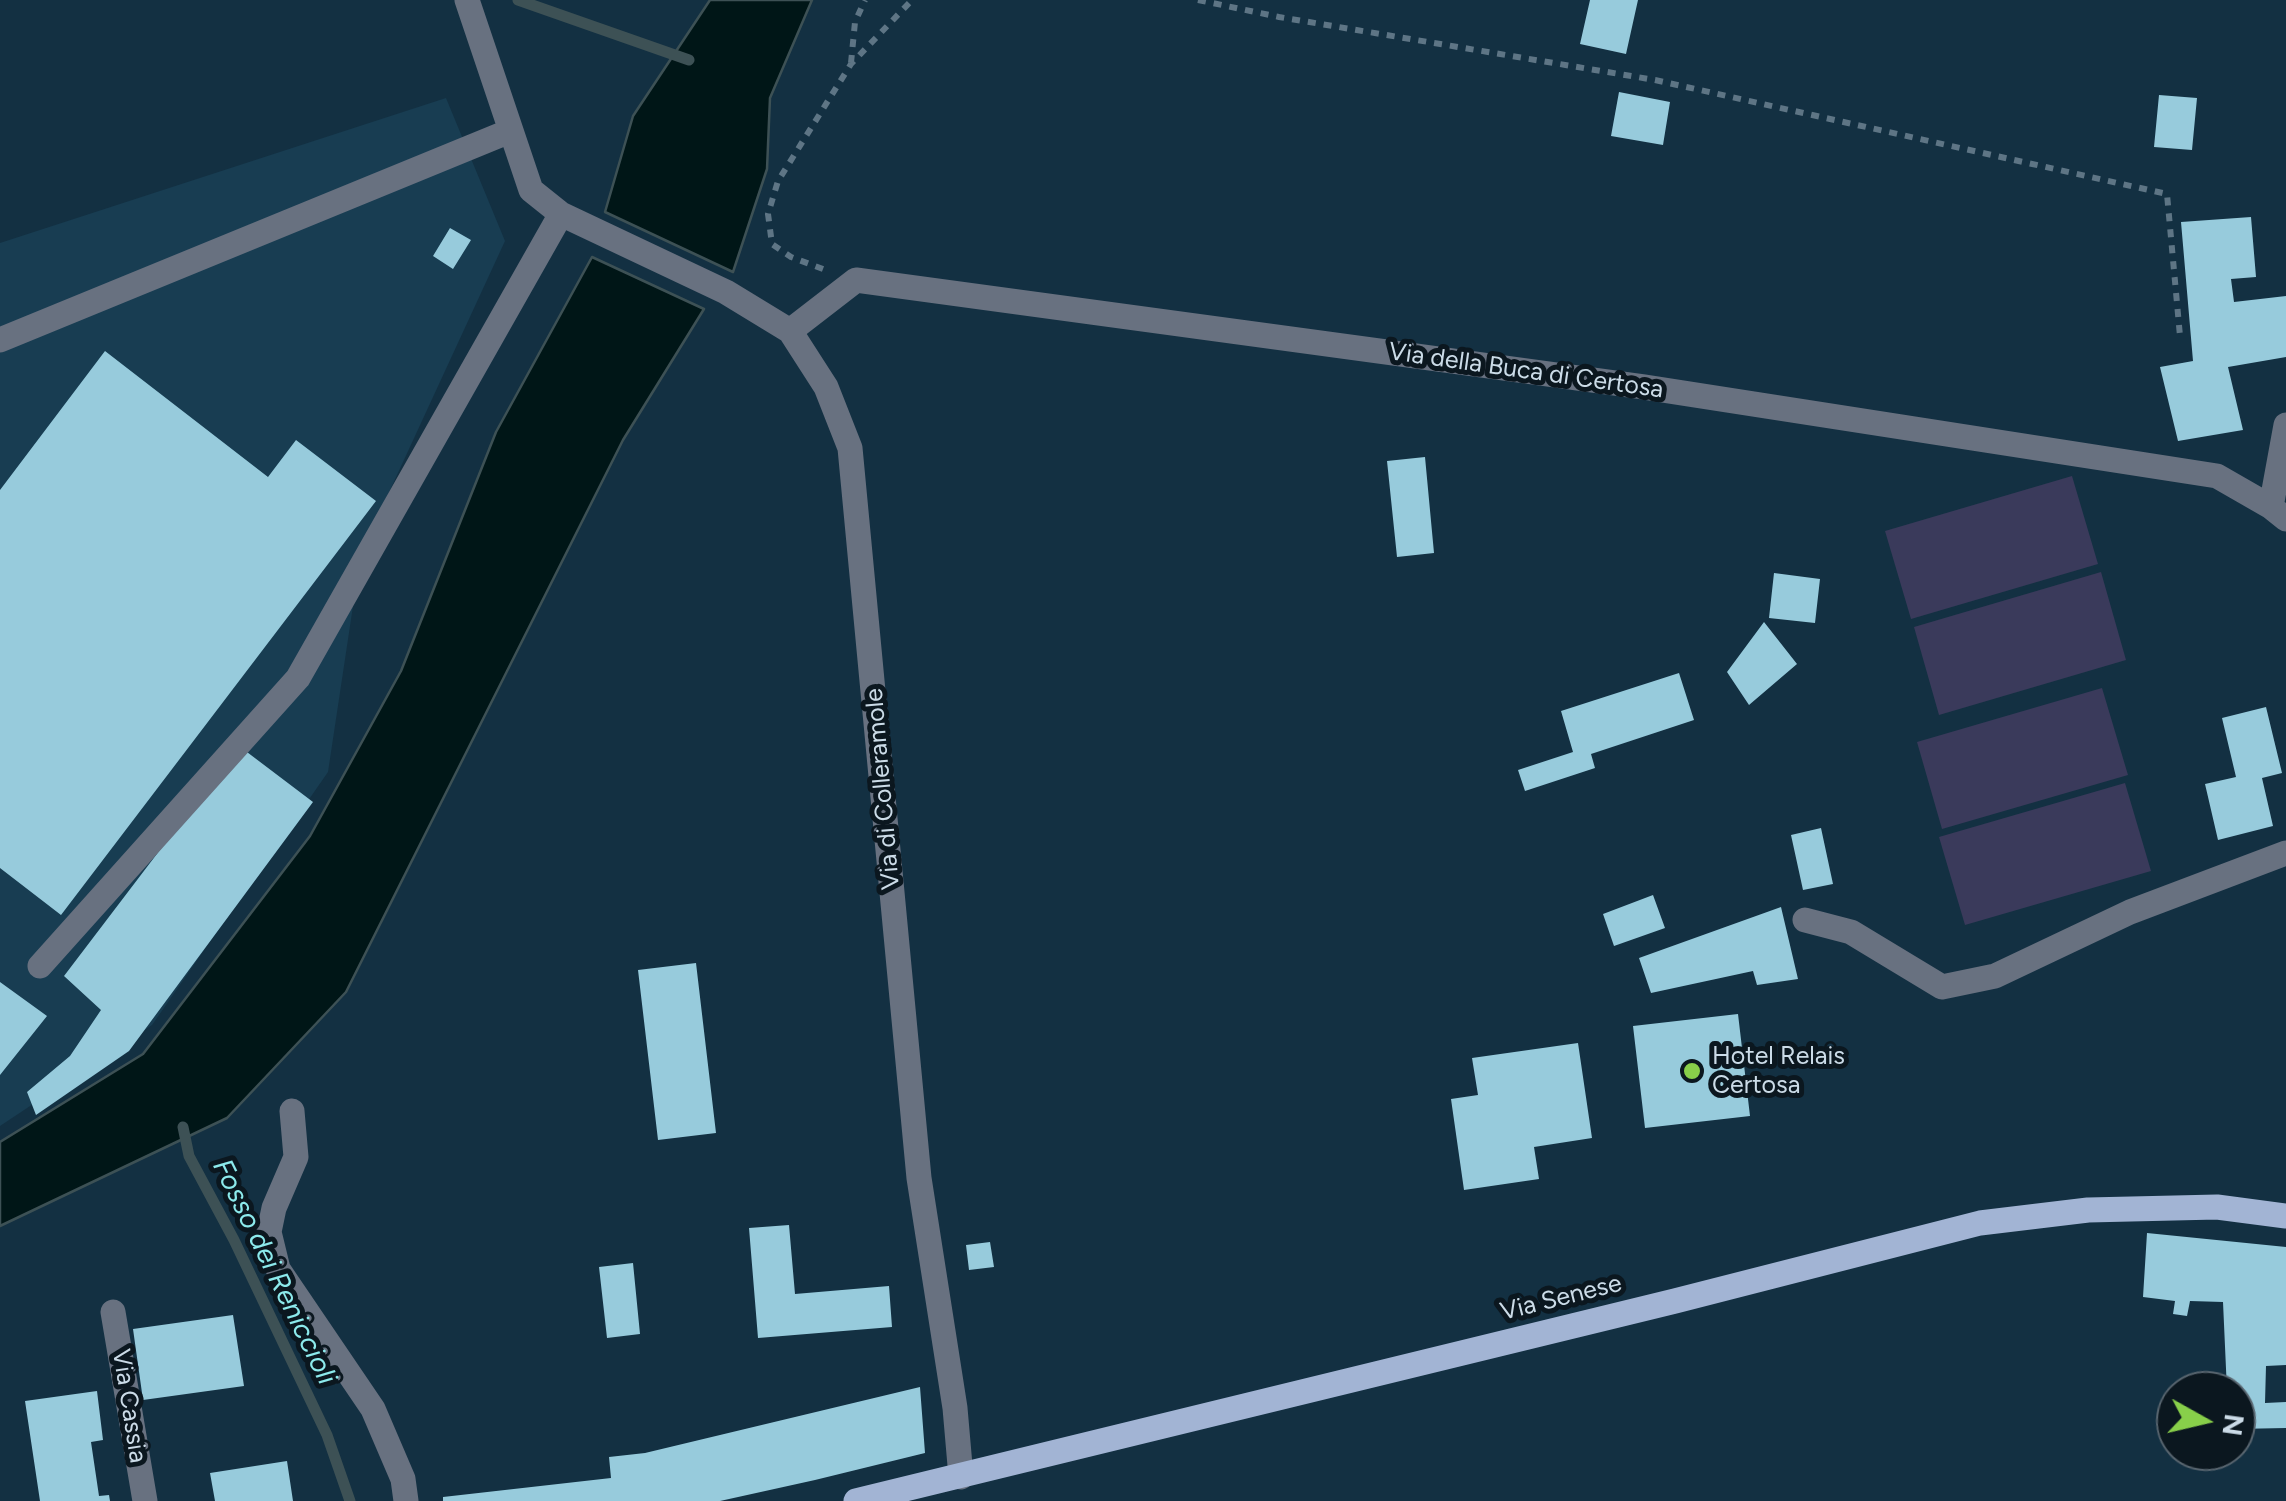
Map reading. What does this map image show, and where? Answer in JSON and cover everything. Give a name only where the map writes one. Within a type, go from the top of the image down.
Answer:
[{"type":"main road","name":"Via Senese","points":[[856,1501],[1980,1223],[2088,1210],[2198,1208],[2286,1216]]},
{"type":"street","name":"Via di Colleramole","points":[[467,0],[531,190],[596,233],[726,292],[790,331],[826,387],[850,448],[919,1178],[955,1408],[961,1477]]},
{"type":"street","points":[[0,340],[510,130]]},
{"type":"street","points":[[40,966],[298,678],[562,214]]},
{"type":"street","points":[[790,331],[856,280]]},
{"type":"street","name":"Via della Buca di Certosa","points":[[856,280],[1644,386],[2217,476],[2278,513],[2286,425]]},
{"type":"street","points":[[1805,920],[1851,932],[1942,987],[1995,976],[2130,912],[2286,853]]},
{"type":"street","points":[[292,1111],[296,1157],[274,1208],[269,1232],[278,1269],[373,1409],[403,1479],[406,1501]]},
{"type":"street","name":"Via Cassia","points":[[113,1312],[144,1501]]},
{"type":"path","points":[[851,64],[855,22],[865,0]]},
{"type":"path","points":[[856,280],[791,258],[772,244],[768,214],[778,181],[851,64],[912,0]]},
{"type":"path","points":[[1198,0],[1655,80],[2167,194],[2180,336]]},
{"type":"shaded area","points":[[710,0],[812,0],[770,98],[767,169],[733,272],[605,212],[633,116]]},
{"type":"shaded area","points":[[446,98],[505,241],[361,553],[328,772],[152,1025],[0,1126],[0,243]]},
{"type":"shaded area","points":[[592,257],[704,309],[623,440],[346,992],[227,1118],[0,1226],[0,1142],[143,1054],[310,836],[401,671],[496,432]]},
{"type":"shaded area","points":[[2072,476],[2098,564],[1911,619],[1885,531]]},
{"type":"shaded area","points":[[2101,572],[2126,660],[1939,715],[1914,627]]},
{"type":"shaded area","points":[[2102,688],[2128,775],[1942,829],[1917,742]]},
{"type":"shaded area","points":[[2125,783],[2151,871],[1965,925],[1939,837]]},
{"type":"building","points":[[1590,0],[1638,0],[1626,54],[1580,44]]},
{"type":"building","points":[[1619,92],[1670,102],[1663,145],[1611,136]]},
{"type":"building","points":[[2159,95],[2197,98],[2192,150],[2154,147]]},
{"type":"building","points":[[2251,217],[2256,277],[2231,279],[2234,302],[2286,296],[2286,357],[2228,367],[2243,430],[2178,441],[2160,367],[2193,361],[2181,222]]},
{"type":"building","points":[[450,228],[471,240],[453,269],[433,256]]},
{"type":"building","points":[[105,351],[268,477],[296,440],[376,501],[61,915],[0,868],[0,490]]},
{"type":"building","points":[[1425,457],[1434,553],[1397,557],[1387,461]]},
{"type":"building","points":[[1774,573],[1820,579],[1815,623],[1769,618]]},
{"type":"building","points":[[1764,622],[1797,664],[1749,705],[1727,672]]},
{"type":"building","points":[[1679,673],[1694,720],[1591,754],[1595,768],[1525,791],[1518,770],[1573,752],[1561,711]]},
{"type":"building","points":[[2266,707],[2282,773],[2262,778],[2273,826],[2218,840],[2205,784],[2236,777],[2222,718]]},
{"type":"building","points":[[239,746],[313,802],[129,1051],[36,1115],[27,1092],[70,1056],[101,1010],[64,976]]},
{"type":"building","points":[[1821,828],[1833,884],[1803,890],[1791,835]]},
{"type":"building","points":[[1653,895],[1665,928],[1614,946],[1603,914]]},
{"type":"building","points":[[1781,907],[1798,979],[1757,985],[1753,971],[1651,993],[1639,958]]},
{"type":"building","points":[[696,963],[716,1133],[658,1140],[638,970]]},
{"type":"building","points":[[0,982],[47,1016],[0,1075]]},
{"type":"building","name":"Hotel Relais Certosa","points":[[1738,1014],[1750,1116],[1645,1128],[1633,1026]]},
{"type":"building","points":[[1578,1043],[1592,1138],[1534,1147],[1539,1179],[1464,1190],[1451,1099],[1478,1095],[1472,1058]]},
{"type":"building","points":[[789,1225],[795,1294],[889,1286],[892,1327],[758,1338],[749,1228]]},
{"type":"building","points":[[2147,1233],[2286,1247],[2286,1365],[2266,1366],[2265,1403],[2286,1402],[2286,1428],[2256,1429],[2256,1371],[2226,1371],[2223,1302],[2190,1301],[2187,1316],[2173,1314],[2175,1301],[2143,1297]]},
{"type":"building","points":[[990,1242],[994,1267],[969,1270],[966,1245]]},
{"type":"building","points":[[633,1263],[640,1334],[607,1338],[599,1267]]},
{"type":"building","points":[[233,1315],[244,1386],[143,1400],[133,1329]]},
{"type":"building","points":[[920,1387],[925,1453],[815,1480],[720,1501],[443,1501],[443,1497],[611,1478],[609,1457],[645,1453]]},
{"type":"building","points":[[97,1391],[103,1440],[91,1442],[99,1496],[109,1495],[110,1501],[40,1501],[25,1401]]},
{"type":"building","points":[[287,1461],[293,1501],[215,1501],[210,1473]]},
{"type":"waterway","points":[[518,0],[689,60]]},
{"type":"waterway","name":"Fosso dei Reniccioli","points":[[183,1127],[189,1156],[234,1240],[327,1435],[350,1501]]},
{"type":"place","name":"Hotel Relais Certosa","points":[[1692,1071]]}]
